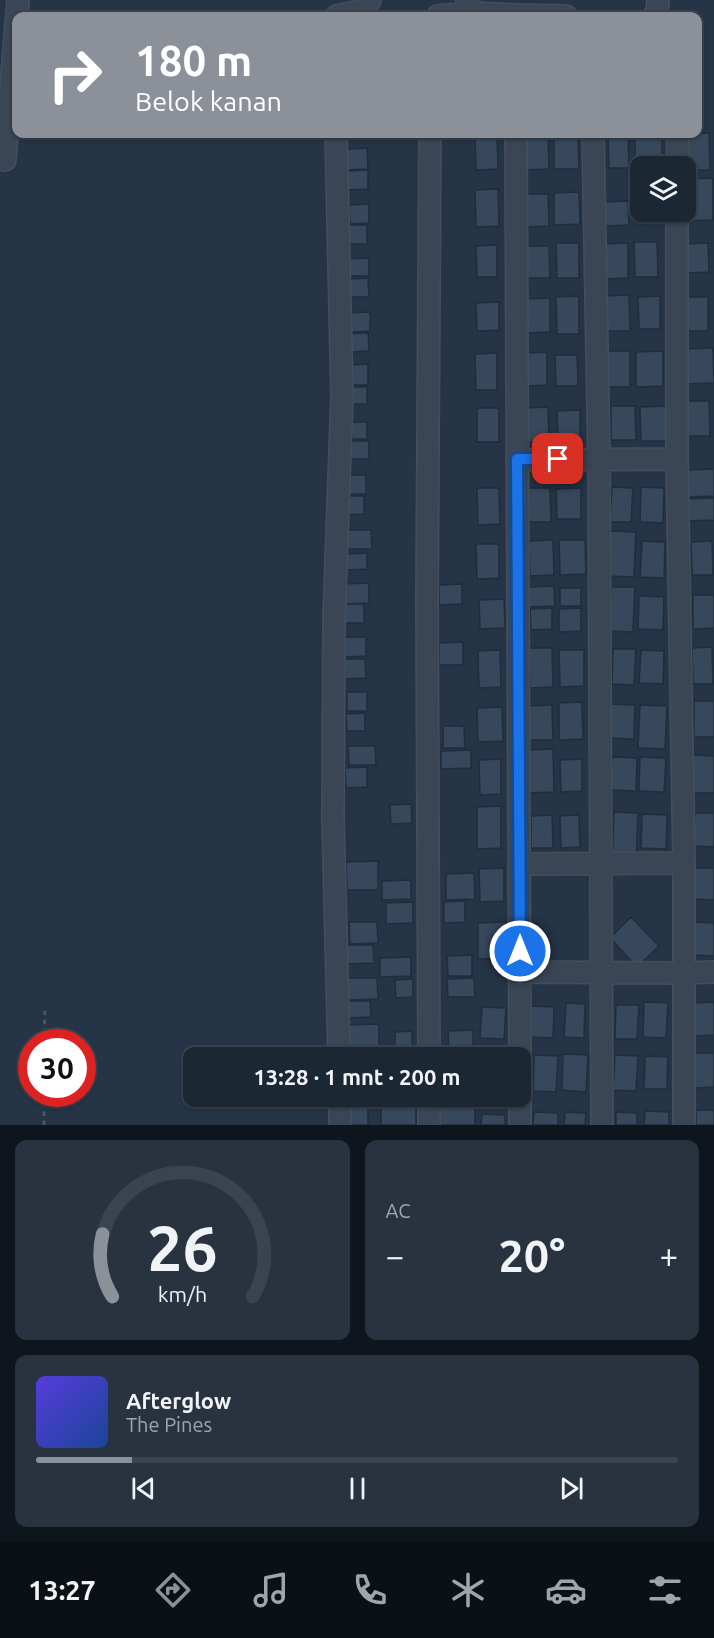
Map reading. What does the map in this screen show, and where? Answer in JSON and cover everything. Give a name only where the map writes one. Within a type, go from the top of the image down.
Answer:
[{"type":"street","points":[[355,12],[364,10],[370,0]]},
{"type":"street","points":[[452,12],[470,7],[496,12]]},
{"type":"street","points":[[5,160],[12,74]]},
{"type":"street","points":[[336,138],[342,394],[334,620],[333,818],[339,1047]]},
{"type":"street","points":[[429,1047],[430,138]]},
{"type":"street","points":[[516,138],[520,1047]]},
{"type":"street","points":[[593,138],[599,459],[602,1125]]},
{"type":"street","points":[[677,156],[678,138]]},
{"type":"street","points":[[677,222],[677,459],[684,863],[684,1125]]},
{"type":"street","points":[[517,459],[677,459]]},
{"type":"street","points":[[520,864],[684,863]]},
{"type":"street","points":[[521,972],[683,974],[714,972]]},
{"type":"street","points":[[340,1107],[340,1125]]},
{"type":"street","points":[[429,1107],[429,1125]]},
{"type":"street","points":[[520,1107],[520,1125]]},
{"type":"path","points":[[44,1029],[45,1008]]},
{"type":"path","points":[[44,1107],[44,1125]]},
{"type":"building","points":[[702,133],[709,133],[710,170],[696,170],[696,156],[685,156],[684,138],[702,138]]},
{"type":"building","points":[[475,138],[497,138],[498,169],[476,170]]},
{"type":"building","points":[[521,138],[548,138],[549,169],[522,170]]},
{"type":"building","points":[[554,138],[578,138],[579,169],[554,169]]},
{"type":"building","points":[[608,138],[628,138],[629,168],[609,168]]},
{"type":"building","points":[[635,138],[662,138],[662,156],[635,156]]},
{"type":"building","points":[[367,148],[368,169],[347,170],[347,149]]},
{"type":"building","points":[[368,170],[368,189],[347,190],[347,171]]},
{"type":"building","points":[[713,178],[713,220],[696,221],[696,179]]},
{"type":"building","points":[[498,189],[499,226],[476,227],[475,190]]},
{"type":"building","points":[[579,192],[580,224],[554,225],[554,193]]},
{"type":"building","points":[[524,194],[548,194],[549,226],[524,227]]},
{"type":"building","points":[[628,201],[629,225],[605,226],[604,202]]},
{"type":"building","points":[[369,204],[369,223],[350,224],[349,205]]},
{"type":"building","points":[[349,225],[367,225],[367,244],[349,244]]},
{"type":"building","points":[[634,242],[657,242],[658,277],[635,277]]},
{"type":"building","points":[[556,243],[579,243],[579,278],[557,278]]},
{"type":"building","points":[[628,243],[628,278],[604,279],[603,244]]},
{"type":"building","points":[[708,243],[709,272],[686,273],[686,244]]},
{"type":"building","points":[[497,245],[497,277],[477,277],[476,246]]},
{"type":"building","points":[[527,246],[549,246],[550,278],[527,278]]},
{"type":"building","points":[[369,258],[369,276],[350,276],[349,259]]},
{"type":"building","points":[[368,278],[369,297],[349,297],[349,279]]},
{"type":"building","points":[[629,295],[630,331],[606,331],[605,296]]},
{"type":"building","points":[[579,296],[579,334],[557,334],[556,297]]},
{"type":"building","points":[[660,296],[660,329],[639,329],[638,297]]},
{"type":"building","points":[[681,297],[708,297],[708,331],[682,331]]},
{"type":"building","points":[[550,298],[550,332],[526,333],[525,299]]},
{"type":"building","points":[[499,302],[499,330],[477,331],[476,303]]},
{"type":"building","points":[[370,312],[370,331],[349,332],[348,313]]},
{"type":"building","points":[[368,333],[369,351],[349,352],[348,334]]},
{"type":"building","points":[[713,348],[714,383],[685,384],[684,349]]},
{"type":"building","points":[[607,351],[630,351],[630,387],[607,387]]},
{"type":"building","points":[[663,351],[663,386],[636,387],[636,352]]},
{"type":"building","points":[[547,352],[547,385],[528,386],[527,353]]},
{"type":"building","points":[[497,353],[497,390],[476,390],[475,354]]},
{"type":"building","points":[[555,355],[577,355],[578,386],[556,386]]},
{"type":"building","points":[[368,364],[368,385],[350,385],[350,365]]},
{"type":"building","points":[[347,387],[367,387],[367,404],[348,404]]},
{"type":"building","points":[[686,401],[709,401],[710,436],[686,436]]},
{"type":"building","points":[[611,406],[635,406],[636,440],[611,440]]},
{"type":"building","points":[[666,406],[667,441],[641,441],[640,407]]},
{"type":"building","points":[[548,407],[549,442],[528,442],[527,408]]},
{"type":"building","points":[[477,408],[499,408],[499,442],[477,442]]},
{"type":"building","points":[[580,410],[580,442],[558,443],[557,411]]},
{"type":"building","points":[[351,422],[367,422],[367,439],[352,439]]},
{"type":"building","points":[[350,441],[369,441],[369,459],[350,459]]},
{"type":"building","points":[[714,469],[714,496],[686,497],[685,470]]},
{"type":"building","points":[[348,475],[366,475],[366,494],[348,494]]},
{"type":"building","points":[[612,487],[633,488],[631,522],[610,522]]},
{"type":"building","points":[[641,487],[664,488],[663,523],[640,522]]},
{"type":"building","points":[[477,488],[499,488],[500,524],[478,525]]},
{"type":"building","points":[[527,488],[550,488],[551,522],[527,522]]},
{"type":"building","points":[[581,488],[581,519],[557,519],[556,489]]},
{"type":"building","points":[[349,496],[364,496],[364,514],[349,515]]},
{"type":"building","points":[[714,498],[714,520],[686,521],[685,499]]},
{"type":"building","points":[[346,530],[371,530],[372,549],[346,549]]},
{"type":"building","points":[[610,531],[636,532],[634,577],[608,576]]},
{"type":"building","points":[[553,540],[554,575],[530,576],[529,541]]},
{"type":"building","points":[[559,540],[585,540],[586,574],[560,575]]},
{"type":"building","points":[[642,541],[665,542],[664,578],[640,577]]},
{"type":"building","points":[[712,541],[713,575],[692,575],[691,542]]},
{"type":"building","points":[[476,544],[499,544],[499,578],[477,579]]},
{"type":"building","points":[[367,553],[367,569],[346,570],[346,554]]},
{"type":"building","points":[[369,583],[369,603],[344,604],[343,584]]},
{"type":"building","points":[[462,584],[462,604],[439,605],[439,585]]},
{"type":"building","points":[[554,586],[555,606],[529,607],[529,587]]},
{"type":"building","points":[[611,587],[635,587],[633,632],[610,631]]},
{"type":"building","points":[[560,588],[581,588],[581,606],[560,606]]},
{"type":"building","points":[[693,595],[714,595],[714,628],[693,629]]},
{"type":"building","points":[[639,596],[664,597],[663,630],[638,629]]},
{"type":"building","points":[[504,599],[505,628],[480,629],[479,600]]},
{"type":"building","points":[[343,604],[364,604],[364,623],[344,623]]},
{"type":"building","points":[[552,608],[552,629],[531,630],[530,609]]},
{"type":"building","points":[[581,608],[581,631],[559,632],[559,609]]},
{"type":"building","points":[[344,637],[366,637],[366,656],[345,657]]},
{"type":"building","points":[[463,642],[463,665],[439,665],[439,643]]},
{"type":"building","points":[[712,647],[713,684],[693,684],[692,648]]},
{"type":"building","points":[[529,648],[552,648],[553,687],[530,688]]},
{"type":"building","points":[[613,649],[636,649],[634,685],[612,684]]},
{"type":"building","points":[[500,650],[501,687],[479,688],[478,651]]},
{"type":"building","points":[[559,650],[584,650],[584,686],[560,687]]},
{"type":"building","points":[[641,650],[664,651],[663,684],[639,683]]},
{"type":"building","points":[[345,659],[365,659],[366,678],[345,679]]},
{"type":"building","points":[[347,692],[367,692],[367,711],[347,711]]},
{"type":"building","points":[[694,701],[714,701],[714,737],[694,737]]},
{"type":"building","points":[[582,702],[583,739],[559,740],[559,703]]},
{"type":"building","points":[[609,704],[635,705],[634,739],[608,738]]},
{"type":"building","points":[[552,705],[553,740],[529,740],[529,706]]},
{"type":"building","points":[[640,705],[667,706],[665,749],[638,748]]},
{"type":"building","points":[[502,707],[503,741],[478,742],[477,708]]},
{"type":"building","points":[[365,713],[365,731],[347,731],[346,714]]},
{"type":"building","points":[[443,726],[464,726],[465,748],[443,748]]},
{"type":"building","points":[[348,746],[375,746],[376,765],[349,765]]},
{"type":"building","points":[[553,749],[554,792],[528,793],[527,750]]},
{"type":"building","points":[[471,750],[471,768],[441,769],[441,751]]},
{"type":"building","points":[[693,755],[714,756],[714,793],[691,793]]},
{"type":"building","points":[[612,757],[637,758],[636,791],[610,790]]},
{"type":"building","points":[[640,757],[666,758],[664,792],[639,791]]},
{"type":"building","points":[[501,759],[501,794],[480,795],[479,760]]},
{"type":"building","points":[[582,759],[582,791],[561,792],[560,760]]},
{"type":"building","points":[[367,767],[367,787],[346,788],[345,768]]},
{"type":"building","points":[[411,804],[412,823],[391,824],[390,805]]},
{"type":"building","points":[[501,806],[501,848],[477,849],[477,807]]},
{"type":"building","points":[[614,812],[638,813],[636,862],[612,861]]},
{"type":"building","points":[[695,813],[714,813],[714,847],[693,846]]},
{"type":"building","points":[[642,814],[667,815],[666,849],[641,848]]},
{"type":"building","points":[[552,815],[553,848],[531,848],[531,816]]},
{"type":"building","points":[[579,815],[580,847],[561,848],[560,816]]},
{"type":"building","points":[[378,861],[378,890],[347,890],[346,862]]},
{"type":"building","points":[[504,868],[504,901],[480,902],[479,869]]},
{"type":"building","points":[[694,868],[714,868],[714,900],[693,899]]},
{"type":"building","points":[[474,873],[475,899],[446,900],[446,874]]},
{"type":"building","points":[[411,880],[411,899],[382,900],[382,881]]},
{"type":"building","points":[[465,901],[465,922],[444,923],[444,902]]},
{"type":"building","points":[[413,902],[413,923],[386,924],[386,903]]},
{"type":"building","points":[[631,917],[659,946],[637,967],[610,938]]},
{"type":"building","points":[[349,922],[377,922],[378,943],[350,944]]},
{"type":"building","points":[[506,922],[507,958],[478,959],[478,923]]},
{"type":"building","points":[[692,922],[714,923],[714,956],[690,955]]},
{"type":"building","points":[[347,945],[373,945],[374,963],[347,964]]},
{"type":"building","points":[[472,955],[472,976],[448,976],[447,956]]},
{"type":"building","points":[[411,957],[411,976],[380,977],[380,958]]},
{"type":"building","points":[[347,978],[377,978],[378,999],[348,1000]]},
{"type":"building","points":[[474,978],[475,997],[448,997],[447,979]]},
{"type":"building","points":[[413,979],[413,997],[396,998],[395,980]]},
{"type":"building","points":[[347,1001],[370,1001],[371,1017],[348,1018]]},
{"type":"building","points":[[644,1002],[668,1003],[666,1038],[643,1037]]},
{"type":"building","points":[[714,1002],[714,1035],[695,1036],[694,1003]]},
{"type":"building","points":[[566,1003],[585,1004],[584,1038],[564,1037]]},
{"type":"building","points":[[616,1005],[639,1005],[637,1039],[615,1039]]},
{"type":"building","points":[[531,1006],[554,1007],[553,1038],[529,1037]]},
{"type":"building","points":[[482,1007],[506,1008],[504,1039],[480,1038]]},
{"type":"building","points":[[379,1024],[379,1047],[346,1047],[345,1025]]},
{"type":"building","points":[[473,1030],[473,1047],[449,1047],[448,1031]]},
{"type":"building","points":[[412,1031],[412,1047],[395,1047],[395,1032]]},
{"type":"building","points":[[694,1053],[714,1053],[714,1087],[694,1088]]},
{"type":"building","points":[[563,1054],[588,1055],[586,1092],[562,1090]]},
{"type":"building","points":[[534,1055],[558,1056],[556,1092],[533,1091]]},
{"type":"building","points":[[615,1055],[638,1056],[636,1091],[613,1090]]},
{"type":"building","points":[[645,1056],[668,1057],[667,1089],[644,1089]]},
{"type":"building","points":[[350,1107],[368,1107],[368,1125],[350,1125]]},
{"type":"building","points":[[381,1107],[416,1107],[416,1125],[381,1125]]},
{"type":"building","points":[[436,1107],[475,1107],[475,1125],[437,1125]]},
{"type":"building","points":[[696,1110],[714,1110],[714,1125],[696,1125]]},
{"type":"building","points":[[645,1111],[669,1112],[669,1125],[644,1125]]},
{"type":"building","points":[[534,1112],[558,1113],[558,1125],[533,1125]]},
{"type":"building","points":[[565,1112],[586,1113],[585,1125],[564,1125]]},
{"type":"building","points":[[616,1112],[637,1113],[637,1125],[616,1125]]},
{"type":"building","points":[[482,1114],[505,1115],[505,1125],[481,1125]]},
{"type":"route","points":[[520,951],[517,459],[558,459]]}]
